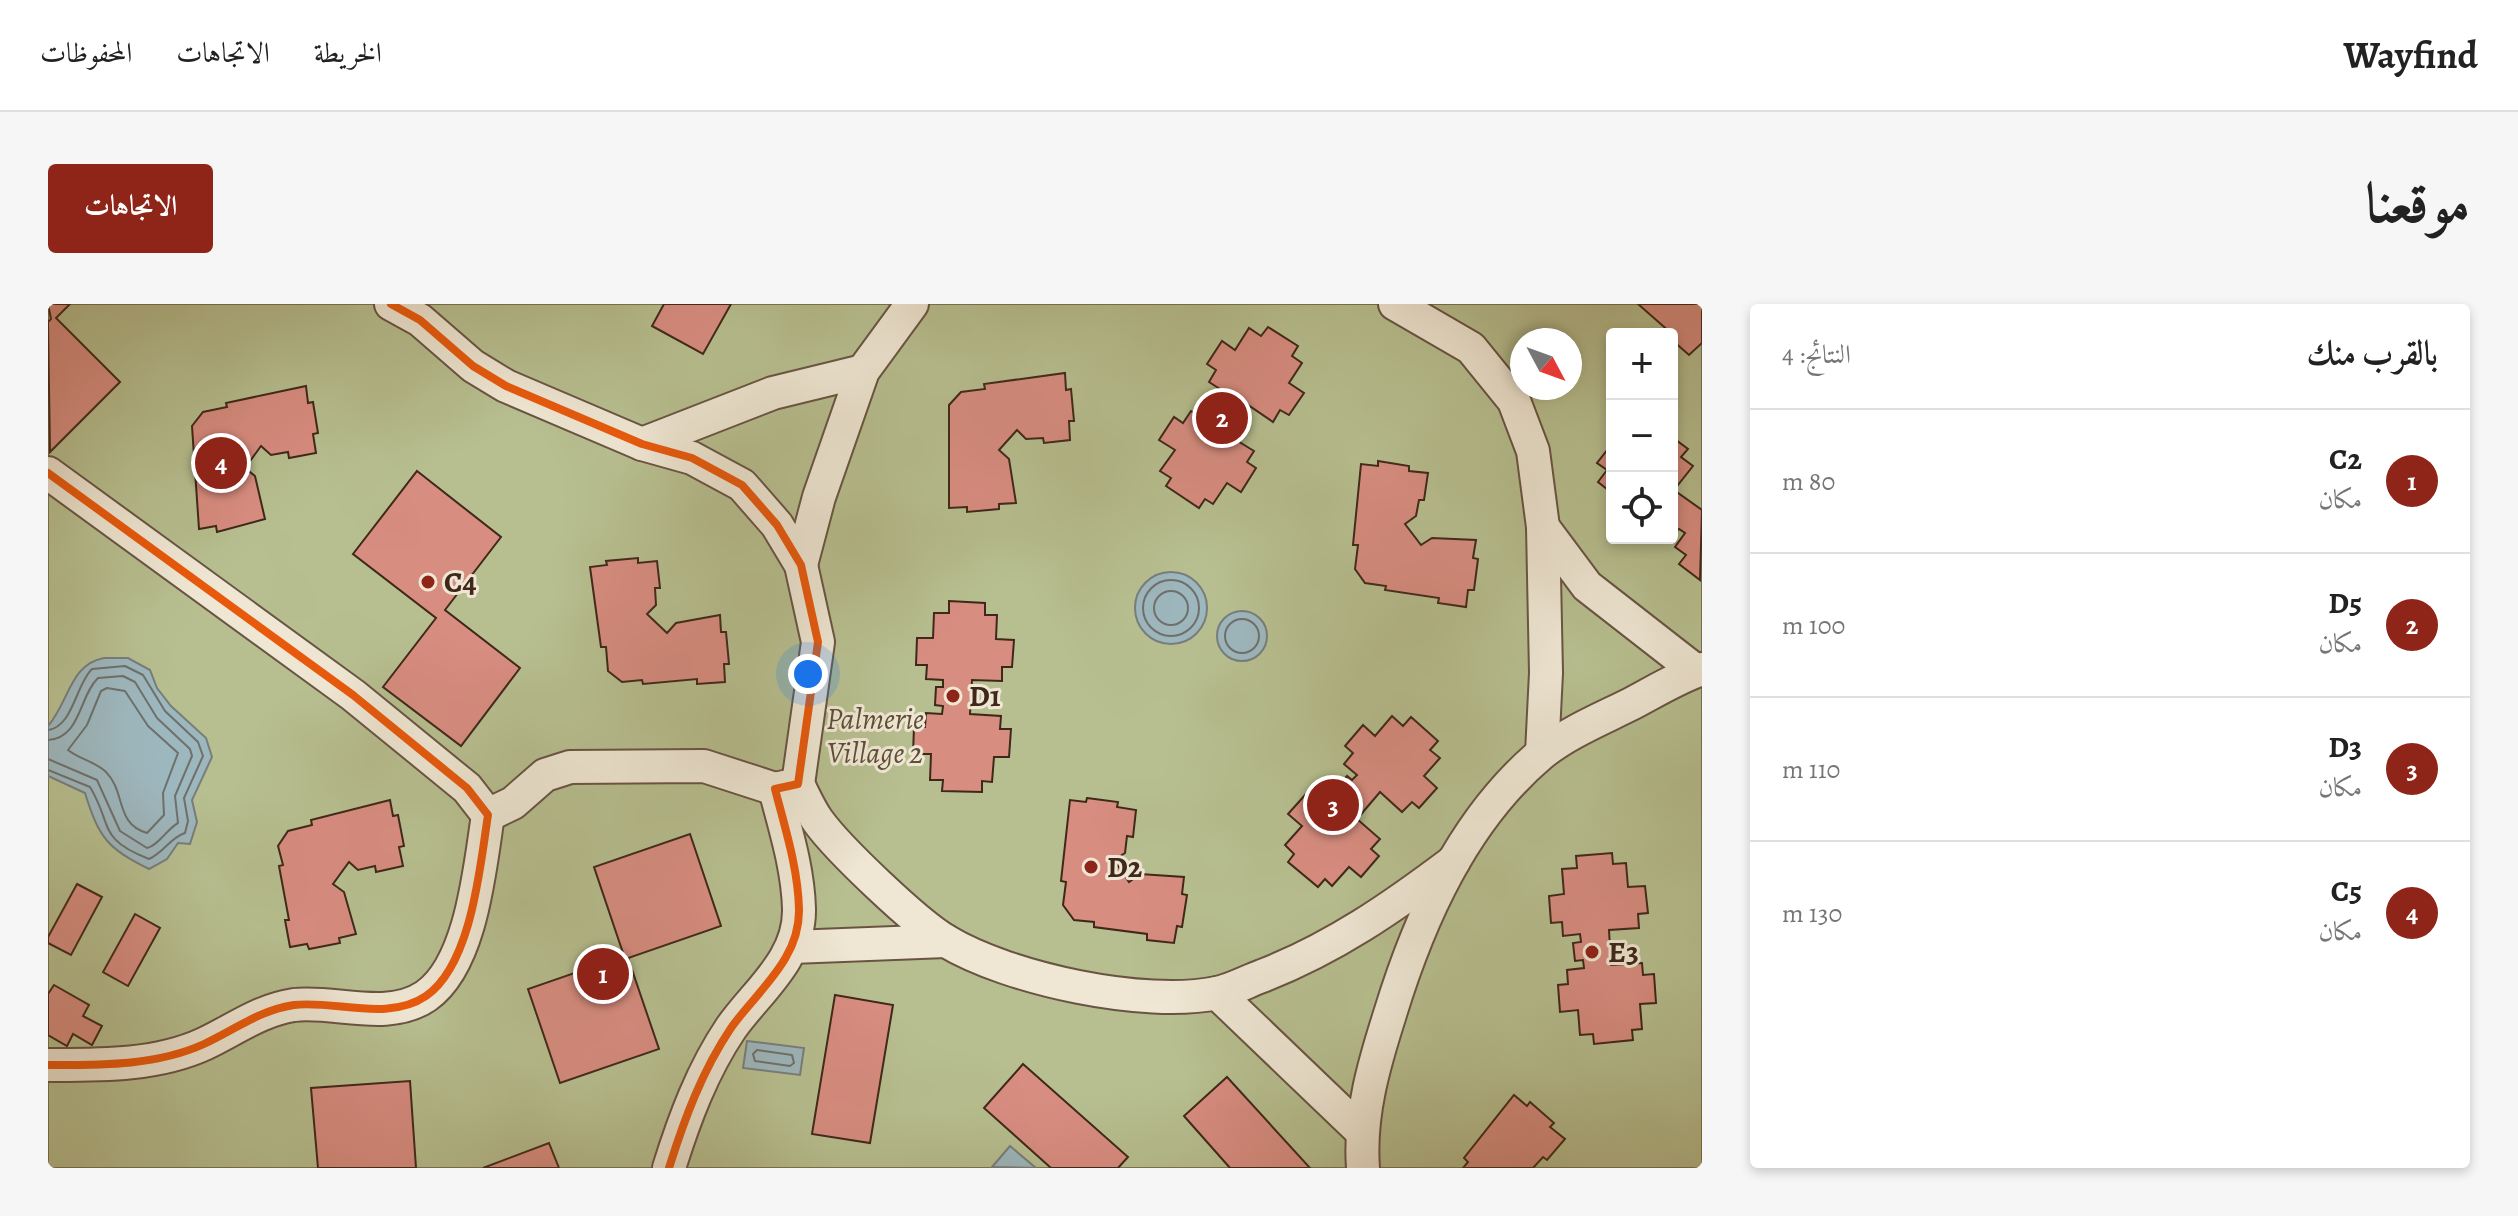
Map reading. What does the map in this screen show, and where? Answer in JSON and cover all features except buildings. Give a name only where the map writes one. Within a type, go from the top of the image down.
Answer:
[{"type":"street","points":[[391,304],[420,320],[473,366],[506,386],[642,444],[692,458],[742,485],[777,525],[801,565],[818,642],[787,786],[799,911],[792,947],[772,980],[731,1028],[708,1068],[694,1095],[669,1168]]},
{"type":"street","points":[[801,565],[819,497],[863,371],[912,304]]},
{"type":"street","points":[[1395,304],[1471,348],[1514,401],[1533,451],[1543,527],[1546,673],[1542,753]]},
{"type":"street","points":[[642,444],[773,393],[863,371]]},
{"type":"street","points":[[48,473],[353,695],[467,788],[488,815],[477,887],[465,932],[447,972],[426,996],[399,1007],[293,1005],[251,1018],[203,1044],[160,1058],[101,1065],[48,1065]]},
{"type":"street","points":[[1363,1168],[1361,1131],[1377,1056],[1426,914],[1454,861],[1501,793],[1542,753],[1582,728],[1699,670],[1587,586],[1543,527]]},
{"type":"street","points":[[488,815],[513,803],[545,775],[570,767],[704,766],[787,786],[882,886],[946,941],[1013,969],[1091,989],[1151,996],[1217,993],[1299,961],[1380,917],[1454,861]]},
{"type":"street","points":[[792,947],[946,941]]},
{"type":"street","points":[[1217,993],[1361,1131]]},
{"type":"green space","name":"Palmerie Village 2","points":[[48,304],[1702,304],[1702,1168],[48,1168]]},
{"type":"water","points":[[1171,572],[1191,578],[1201,588],[1207,608],[1201,628],[1191,638],[1171,644],[1151,638],[1141,628],[1135,608],[1141,588],[1151,578]]},
{"type":"water","points":[[1242,611],[1260,618],[1267,636],[1260,654],[1242,661],[1224,654],[1217,636],[1224,618]]},
{"type":"water","points":[[104,658],[128,658],[150,670],[157,688],[171,706],[206,738],[212,757],[192,800],[197,822],[190,844],[178,843],[167,859],[149,869],[123,855],[106,840],[85,793],[48,776],[48,726],[77,676],[93,662]]},
{"type":"water","points":[[747,1041],[804,1048],[800,1075],[743,1068]]},
{"type":"water","points":[[1010,1146],[1036,1168],[992,1167]]},
{"type":"cycle path","points":[[391,304],[420,320],[473,366],[506,386],[642,444],[692,458],[742,485],[777,525],[801,565],[818,642],[798,784],[775,789],[796,878],[797,927],[785,959],[731,1028],[711,1061],[669,1168]]},
{"type":"cycle path","points":[[48,473],[353,695],[467,788],[488,815],[477,886],[464,938],[442,981],[426,996],[395,1008],[294,1005],[270,1011],[204,1044],[167,1057],[128,1063],[48,1065]]},
{"type":"place","name":"D5","points":[[1222,418]]},
{"type":"place","name":"C5","points":[[221,463]]},
{"type":"place","name":"C4","points":[[428,582]]},
{"type":"place","name":"D1","points":[[953,696]]},
{"type":"place","name":"D3","points":[[1333,805]]},
{"type":"place","name":"D2","points":[[1091,867]]},
{"type":"place","name":"E3","points":[[1592,952]]},
{"type":"place","name":"C2","points":[[603,974]]}]
